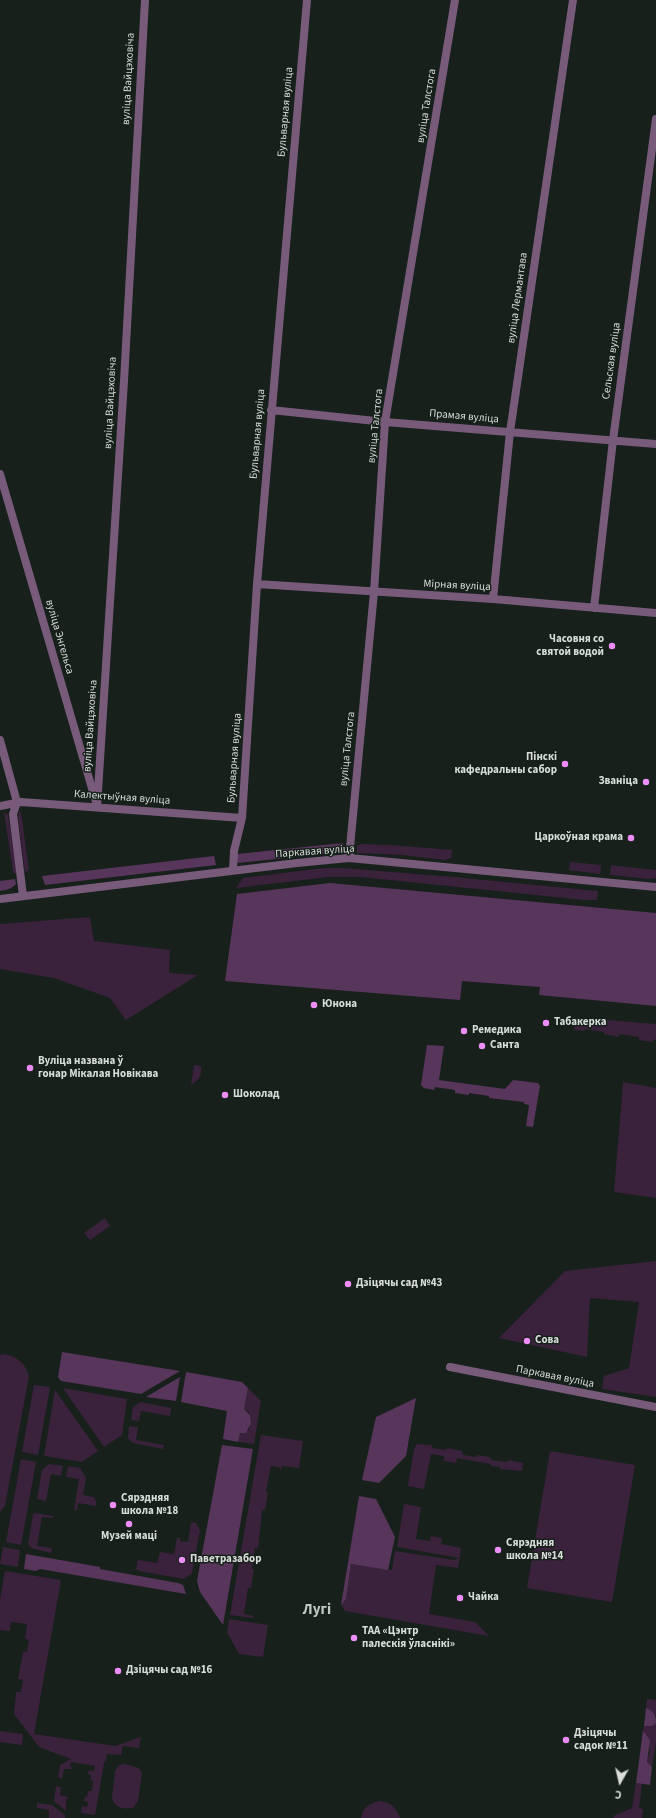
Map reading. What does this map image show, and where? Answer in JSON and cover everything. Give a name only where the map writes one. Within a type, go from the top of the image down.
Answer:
[{"type":"street","name":"вуліца Вайцэховіча","points":[[97,807],[124,381],[145,0]]},
{"type":"street","name":"Бульварная вуліца","points":[[233,870],[234,851],[242,818],[257,584],[307,0]]},
{"type":"street","name":"вуліца Талстога","points":[[349,858],[374,592],[385,422],[455,0]]},
{"type":"street","name":"вуліца Лермантава","points":[[493,599],[510,432],[573,0]]},
{"type":"street","name":"Сельская вуліца","points":[[594,608],[613,440],[656,119]]},
{"type":"street","name":"Прамая вуліца","points":[[271,410],[385,422],[656,444]]},
{"type":"street","name":"вуліца Энгельса","points":[[0,474],[97,807]]},
{"type":"street","name":"Мірная вуліца","points":[[257,584],[493,599],[656,613]]},
{"type":"street","points":[[0,740],[17,802],[13,814],[23,896]]},
{"type":"street","name":"Калектыўная вуліца","points":[[0,806],[17,802],[242,818]]},
{"type":"street","name":"Паркавая вуліца","points":[[0,899],[233,870],[349,858],[656,887]]},
{"type":"street","name":"Паркавая вуліца","points":[[450,1367],[656,1407]]},
{"type":"shaded area","points":[[19,811],[21,813],[29,870],[25,873],[18,818]]},
{"type":"shaded area","points":[[4,812],[8,815],[17,872],[15,874],[13,872]]},
{"type":"shaded area","points":[[343,843],[345,849],[341,852],[238,863],[236,861],[237,854]]},
{"type":"shaded area","points":[[360,844],[452,850],[451,858],[445,860],[403,855],[357,853],[357,846]]},
{"type":"shaded area","points":[[214,856],[216,865],[45,885],[42,876]]},
{"type":"shaded area","points":[[570,862],[601,865],[600,874],[569,870]]},
{"type":"shaded area","points":[[611,865],[656,870],[656,878],[649,879],[610,875]]},
{"type":"shaded area","points":[[324,868],[343,868],[453,877],[598,891],[597,900],[584,900],[361,877],[328,877],[236,888],[243,878]]},
{"type":"shaded area","points":[[15,879],[16,884],[14,886],[0,891],[0,881]]},
{"type":"shaded area","points":[[330,883],[656,913],[656,1006],[539,995],[540,987],[462,981],[460,1000],[225,981],[237,894]]},
{"type":"shaded area","points":[[90,917],[94,941],[170,950],[169,973],[198,975],[126,1020],[110,998],[54,978],[0,969],[0,924]]},
{"type":"shaded area","points":[[582,1018],[656,1024],[656,1040],[654,1039],[653,1042],[639,1040],[639,1037],[619,1034],[619,1037],[604,1034],[604,1032],[585,1029],[584,1031],[574,1030],[576,1020]]},
{"type":"shaded area","points":[[427,1045],[444,1046],[439,1080],[505,1089],[513,1080],[538,1083],[540,1086],[533,1127],[526,1126],[529,1105],[524,1104],[524,1102],[489,1098],[489,1096],[469,1093],[469,1095],[455,1093],[455,1090],[435,1087],[434,1090],[424,1088],[421,1085]]},
{"type":"shaded area","points":[[194,1065],[201,1066],[201,1072],[198,1079],[191,1085]]},
{"type":"shaded area","points":[[623,1082],[656,1088],[656,1198],[614,1192]]},
{"type":"shaded area","points":[[105,1218],[110,1226],[90,1240],[84,1233]]},
{"type":"shaded area","points":[[656,1261],[656,1397],[602,1389],[604,1376],[629,1368],[639,1302],[590,1298],[587,1357],[499,1338],[565,1271]]},
{"type":"shaded area","points":[[62,1352],[180,1371],[141,1394],[61,1381],[58,1377]]},
{"type":"shaded area","points":[[3,1354],[12,1356],[20,1361],[25,1367],[29,1376],[5,1506],[0,1512],[0,1355]]},
{"type":"shaded area","points":[[186,1372],[242,1382],[248,1388],[244,1409],[250,1415],[251,1423],[246,1433],[240,1433],[238,1442],[223,1439],[227,1411],[181,1402]]},
{"type":"shaded area","points":[[180,1377],[176,1401],[146,1397]]},
{"type":"shaded area","points":[[34,1385],[50,1387],[38,1455],[22,1452]]},
{"type":"shaded area","points":[[63,1388],[127,1399],[122,1435],[104,1447]]},
{"type":"shaded area","points":[[248,1388],[261,1401],[254,1444],[238,1442],[240,1432],[249,1430],[251,1420],[249,1412],[244,1409]]},
{"type":"shaded area","points":[[55,1390],[98,1451],[82,1462],[44,1456]]},
{"type":"shaded area","points":[[416,1398],[406,1456],[379,1483],[362,1480],[376,1417]]},
{"type":"shaded area","points":[[140,1402],[171,1408],[170,1416],[141,1411],[139,1421],[131,1420],[133,1407]]},
{"type":"shaded area","points":[[129,1426],[138,1427],[136,1440],[164,1445],[163,1449],[133,1443],[128,1438]]},
{"type":"shaded area","points":[[261,1435],[303,1441],[299,1468],[282,1466],[281,1470],[279,1467],[271,1466],[266,1492],[268,1492],[265,1510],[262,1510],[258,1549],[255,1548],[251,1588],[248,1588],[244,1614],[253,1616],[253,1618],[230,1615]]},
{"type":"shaded area","points":[[417,1444],[432,1445],[432,1448],[446,1450],[448,1448],[462,1451],[463,1455],[476,1457],[478,1455],[490,1457],[491,1460],[506,1462],[509,1460],[523,1463],[522,1471],[500,1469],[500,1467],[491,1466],[491,1464],[457,1458],[456,1463],[444,1461],[444,1456],[431,1454],[424,1489],[408,1486],[414,1449]]},
{"type":"shaded area","points":[[222,1445],[253,1449],[223,1625],[200,1592],[197,1581]]},
{"type":"shaded area","points":[[550,1451],[635,1465],[612,1602],[527,1588]]},
{"type":"shaded area","points":[[21,1459],[36,1462],[21,1545],[6,1542]]},
{"type":"shaded area","points":[[49,1464],[63,1466],[61,1476],[51,1474],[46,1501],[37,1499],[42,1470]]},
{"type":"shaded area","points":[[68,1466],[80,1468],[86,1478],[83,1495],[94,1497],[96,1506],[78,1503],[77,1510],[74,1510],[79,1479],[66,1477]]},
{"type":"shaded area","points":[[359,1496],[376,1499],[395,1537],[388,1570],[351,1564],[346,1599],[341,1605]]},
{"type":"shaded area","points":[[404,1504],[421,1507],[416,1539],[430,1541],[431,1536],[442,1538],[441,1544],[461,1548],[458,1568],[436,1565],[429,1614],[475,1622],[489,1636],[345,1611],[341,1605],[346,1599],[351,1564],[392,1570],[395,1551],[454,1560],[459,1558],[397,1547]]},
{"type":"shaded area","points":[[35,1513],[53,1516],[53,1518],[42,1517],[37,1546],[52,1548],[51,1553],[31,1548],[28,1544],[33,1515]]},
{"type":"shaded area","points":[[191,1522],[196,1523],[200,1530],[192,1573],[184,1579],[139,1571],[136,1569],[138,1560],[157,1563],[160,1552],[174,1554],[177,1538],[180,1538],[180,1541],[188,1542]]},
{"type":"shaded area","points":[[3,1547],[20,1550],[18,1567],[0,1564]]},
{"type":"shaded area","points":[[26,1554],[178,1583],[183,1585],[186,1594],[40,1569],[36,1571],[24,1569]]},
{"type":"shaded area","points":[[5,1571],[61,1580],[34,1734],[115,1746],[141,1737],[139,1748],[123,1746],[121,1755],[107,1754],[104,1763],[95,1815],[81,1813],[82,1806],[87,1807],[88,1802],[84,1801],[85,1797],[87,1797],[88,1791],[92,1791],[93,1781],[90,1780],[91,1775],[88,1774],[89,1770],[94,1771],[95,1766],[71,1762],[70,1767],[72,1767],[72,1769],[64,1769],[62,1779],[58,1777],[60,1765],[71,1759],[39,1747],[14,1714],[16,1692],[21,1692],[23,1680],[18,1679],[23,1652],[27,1652],[29,1640],[25,1639],[27,1624],[11,1622],[10,1631],[0,1630],[0,1600]]},
{"type":"shaded area","points":[[229,1619],[268,1625],[263,1657],[239,1654],[227,1632]]},
{"type":"shaded area","points":[[647,1699],[656,1700],[656,1716],[646,1708]]},
{"type":"shaded area","points":[[646,1708],[653,1712],[656,1718],[656,1723],[652,1726],[644,1726]]},
{"type":"shaded area","points":[[656,1723],[656,1742],[652,1767],[647,1762],[650,1750],[643,1731],[644,1726]]},
{"type":"shaded area","points":[[0,1731],[23,1734],[22,1745],[0,1742]]},
{"type":"shaded area","points":[[643,1731],[650,1740],[647,1762],[652,1767],[650,1785],[636,1783]]},
{"type":"shaded area","points":[[125,1764],[139,1768],[142,1773],[138,1801],[133,1808],[120,1808],[113,1802],[112,1798],[115,1771],[119,1765]]},
{"type":"shaded area","points":[[636,1783],[642,1784],[639,1808],[643,1809],[642,1818],[614,1818],[613,1816],[632,1808]]},
{"type":"shaded area","points":[[56,1786],[61,1787],[60,1795],[68,1797],[68,1799],[66,1799],[66,1811],[54,1801]]},
{"type":"shaded area","points":[[381,1801],[393,1806],[400,1818],[361,1818],[368,1806]]},
{"type":"shaded area","points":[[37,1803],[52,1805],[65,1815],[65,1818],[49,1818],[49,1810],[37,1808]]},
{"type":"place","name":"Часовня со святой водой","points":[[612,646]]},
{"type":"place","name":"Пінскі кафедральны сабор","points":[[565,764]]},
{"type":"place","name":"Званіца","points":[[646,782]]},
{"type":"place","name":"Царкоўная крама","points":[[631,838]]},
{"type":"place","name":"Юнона","points":[[314,1005]]},
{"type":"place","name":"Табакерка","points":[[546,1023]]},
{"type":"place","name":"Ремедика","points":[[464,1031]]},
{"type":"place","name":"Санта","points":[[482,1046]]},
{"type":"place","name":"Вуліца названа ў гонар Мікалая Новікава","points":[[30,1068]]},
{"type":"place","name":"Шоколад","points":[[225,1095]]},
{"type":"place","name":"Дзіцячы сад №43","points":[[348,1284]]},
{"type":"place","name":"Сова","points":[[527,1341]]},
{"type":"place","name":"Сярэдняя школа №18","points":[[113,1505]]},
{"type":"place","name":"Музей маці","points":[[129,1524]]},
{"type":"place","name":"Сярэдняя школа №14","points":[[498,1550]]},
{"type":"place","name":"Паветразабор","points":[[182,1560]]},
{"type":"place","name":"Чайка","points":[[460,1598]]},
{"type":"place","name":"ТАА «Цэнтр палескія ўласнікі»","points":[[354,1638]]},
{"type":"place","name":"Дзіцячы сад №16","points":[[118,1671]]},
{"type":"place","name":"Дзіцячы садок №11","points":[[566,1740]]},
{"type":"district","name":"Лугі","points":[[317,1611]]}]
